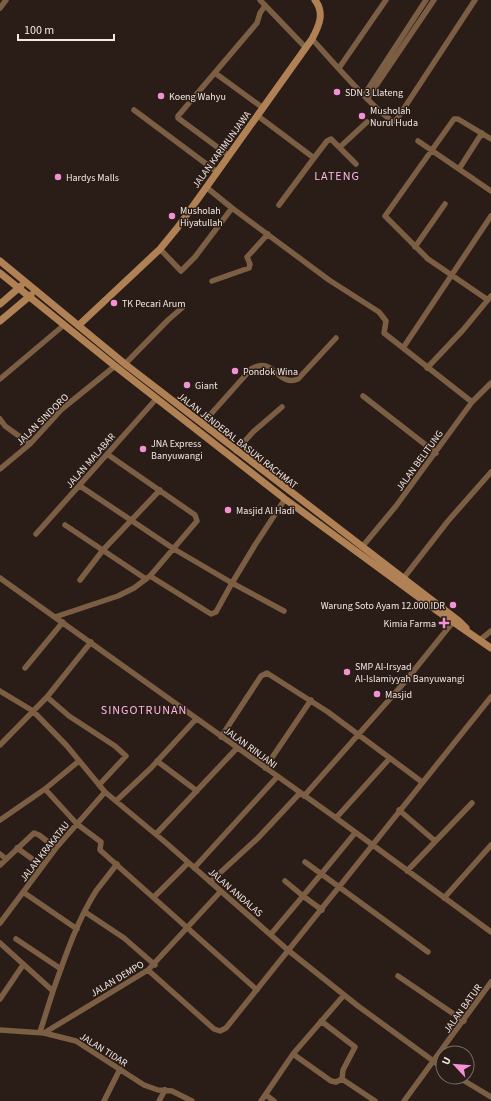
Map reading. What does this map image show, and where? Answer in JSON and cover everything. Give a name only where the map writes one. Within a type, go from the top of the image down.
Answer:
[{"type":"main road","name":"JALAN KARIMUNJAWA","points":[[79,325],[160,249],[258,116],[306,48],[318,27],[321,13],[315,0]]},
{"type":"main road","name":"JALAN JENDERAL BASUKI RACHMAT","points":[[0,261],[125,364],[202,424],[224,446],[285,499],[459,621],[491,648]]},
{"type":"main road","name":"JALAN JENDERAL BASUKI RACHMAT","points":[[0,273],[114,366],[224,446],[236,451],[362,547],[401,581],[453,622],[468,630]]},
{"type":"main road","points":[[0,304],[25,282]]},
{"type":"main road","points":[[0,320],[36,290]]},
{"type":"street","points":[[0,8],[6,0]]},
{"type":"street","points":[[260,0],[306,48]]},
{"type":"street","points":[[339,68],[386,0]]},
{"type":"street","points":[[365,97],[426,0]]},
{"type":"street","points":[[365,97],[434,0]]},
{"type":"street","points":[[312,39],[365,97],[389,120],[394,121],[397,119],[475,0]]},
{"type":"street","points":[[228,155],[178,118],[179,114],[215,74],[257,23],[260,13],[265,6]]},
{"type":"street","points":[[215,74],[263,108]]},
{"type":"street","points":[[134,110],[217,172]]},
{"type":"street","points":[[258,116],[314,158]]},
{"type":"street","points":[[428,368],[490,298],[452,276],[415,247],[385,216],[454,119],[458,119],[491,139]]},
{"type":"street","points":[[340,147],[367,122]]},
{"type":"street","points":[[459,169],[482,133]]},
{"type":"street","points":[[278,205],[329,139],[333,140],[356,164]]},
{"type":"street","points":[[418,141],[491,191]]},
{"type":"street","points":[[206,187],[329,280],[382,314],[386,321],[383,333],[472,402]]},
{"type":"street","points":[[415,247],[445,204]]},
{"type":"street","points":[[160,249],[181,271],[195,257],[232,208]]},
{"type":"street","points":[[403,348],[491,216]]},
{"type":"street","points":[[212,281],[249,268],[250,264],[247,257],[268,234]]},
{"type":"street","points":[[125,364],[168,320],[183,307]]},
{"type":"street","points":[[0,379],[64,326]]},
{"type":"street","points":[[202,424],[251,369],[257,365],[269,366],[289,381],[293,381],[298,379],[336,338]]},
{"type":"street","name":"JALAN SINDORO","points":[[0,469],[30,444],[62,408],[114,366]]},
{"type":"street","name":"JALAN BELITUNG","points":[[362,547],[396,506],[472,402],[491,384]]},
{"type":"street","points":[[363,396],[436,453]]},
{"type":"street","name":"JALAN MALABAR","points":[[36,534],[157,398]]},
{"type":"street","points":[[236,451],[253,432],[282,407]]},
{"type":"street","points":[[0,419],[5,426],[30,444]]},
{"type":"street","points":[[55,617],[118,596],[148,577],[196,522],[197,518],[195,515],[107,454]]},
{"type":"street","points":[[401,581],[448,521],[491,472]]},
{"type":"street","points":[[80,486],[174,549],[284,611]]},
{"type":"street","points":[[80,580],[103,550],[160,490]]},
{"type":"street","points":[[65,525],[103,550],[211,614],[216,612],[252,550],[285,499]]},
{"type":"street","name":"JALAN RINJANI","points":[[0,578],[336,818],[491,932]]},
{"type":"street","points":[[25,668],[63,622]]},
{"type":"street","points":[[210,882],[302,795],[403,684],[453,622]]},
{"type":"street","points":[[480,640],[491,631]]},
{"type":"street","points":[[0,745],[46,697],[91,642]]},
{"type":"street","points":[[221,737],[261,676],[265,673],[270,674],[358,734],[422,782]]},
{"type":"street","name":"JALAN ANDALAS","points":[[0,691],[33,711],[105,792],[156,834],[290,951],[344,995],[433,1062]]},
{"type":"street","points":[[46,697],[69,716],[126,755],[99,785]]},
{"type":"street","points":[[148,970],[214,1029],[220,1031],[232,1022],[290,951],[399,810],[491,697]]},
{"type":"street","points":[[265,768],[310,700]]},
{"type":"street","points":[[116,801],[157,761],[196,719]]},
{"type":"street","points":[[156,834],[237,748]]},
{"type":"street","points":[[336,818],[390,758]]},
{"type":"street","points":[[0,820],[45,789],[79,761]]},
{"type":"street","points":[[157,761],[197,791]]},
{"type":"street","points":[[194,868],[277,777]]},
{"type":"street","points":[[45,789],[76,824],[101,842],[100,850],[257,990]]},
{"type":"street","name":"JALAN KRAKATAU","points":[[0,923],[56,848],[105,792]]},
{"type":"street","points":[[407,870],[472,803]]},
{"type":"street","points":[[399,810],[435,841]]},
{"type":"street","points":[[0,865],[31,835],[36,833],[56,848]]},
{"type":"street","points":[[271,934],[355,833]]},
{"type":"street","points":[[444,898],[491,845]]},
{"type":"street","points":[[17,848],[42,866]]},
{"type":"street","points":[[0,854],[6,860]]},
{"type":"street","points":[[305,862],[428,952]]},
{"type":"street","points":[[154,897],[188,863]]},
{"type":"street","points":[[42,1033],[60,969],[76,929],[98,889],[117,864]]},
{"type":"street","points":[[285,881],[322,910]]},
{"type":"street","name":"JALAN DEMPO","points":[[42,1033],[155,965],[221,891]]},
{"type":"street","points":[[23,892],[76,929]]},
{"type":"street","points":[[85,912],[124,938],[155,965]]},
{"type":"street","points":[[16,939],[60,969]]},
{"type":"street","points":[[0,943],[53,991]]},
{"type":"street","points":[[0,999],[23,965]]},
{"type":"street","points":[[398,976],[464,1021]]},
{"type":"street","name":"JALAN BATUR","points":[[404,1101],[464,1021],[491,982]]},
{"type":"street","points":[[262,1101],[293,1054],[344,995]]},
{"type":"street","points":[[293,1054],[331,1081],[337,1082],[342,1078],[343,1070],[355,1047],[321,1021]]},
{"type":"street","name":"JALAN TIDAR","points":[[0,1030],[42,1033],[76,1041],[144,1085],[179,1094],[192,1101]]},
{"type":"street","points":[[104,1101],[120,1069]]},
{"type":"street","points":[[342,1078],[375,1101]]},
{"type":"street","points":[[471,1085],[491,1098]]},
{"type":"street","points":[[159,1101],[165,1090]]},
{"type":"street","points":[[266,1095],[274,1101]]},
{"type":"place","name":"SDN 3 Llateng","points":[[337,92]]},
{"type":"place","name":"Koeng Wahyu","points":[[161,96]]},
{"type":"place","name":"Musholah Nurul Huda","points":[[362,116]]},
{"type":"place","name":"Hardys Malls","points":[[58,177]]},
{"type":"place","name":"Musholah Hiyatullah","points":[[172,216]]},
{"type":"place","name":"TK Pecari Arum","points":[[114,303]]},
{"type":"place","name":"Pondok Wina","points":[[235,371]]},
{"type":"place","name":"Giant","points":[[187,385]]},
{"type":"place","name":"JNA Express Banyuwangi","points":[[143,449]]},
{"type":"place","name":"Masjid Al Hadi","points":[[228,510]]},
{"type":"place","name":"Warung Soto Ayam 12.000 IDR","points":[[453,605]]},
{"type":"place","name":"Kimia Farma","points":[[444,623]]},
{"type":"place","name":"SMP Al-Irsyad Al-Islamiyyah Banyuwangi","points":[[347,672]]},
{"type":"place","name":"Masjid","points":[[377,694]]},
{"type":"district","name":"LATENG","points":[[337,176]]},
{"type":"district","name":"SINGOTRUNAN","points":[[144,710]]}]
